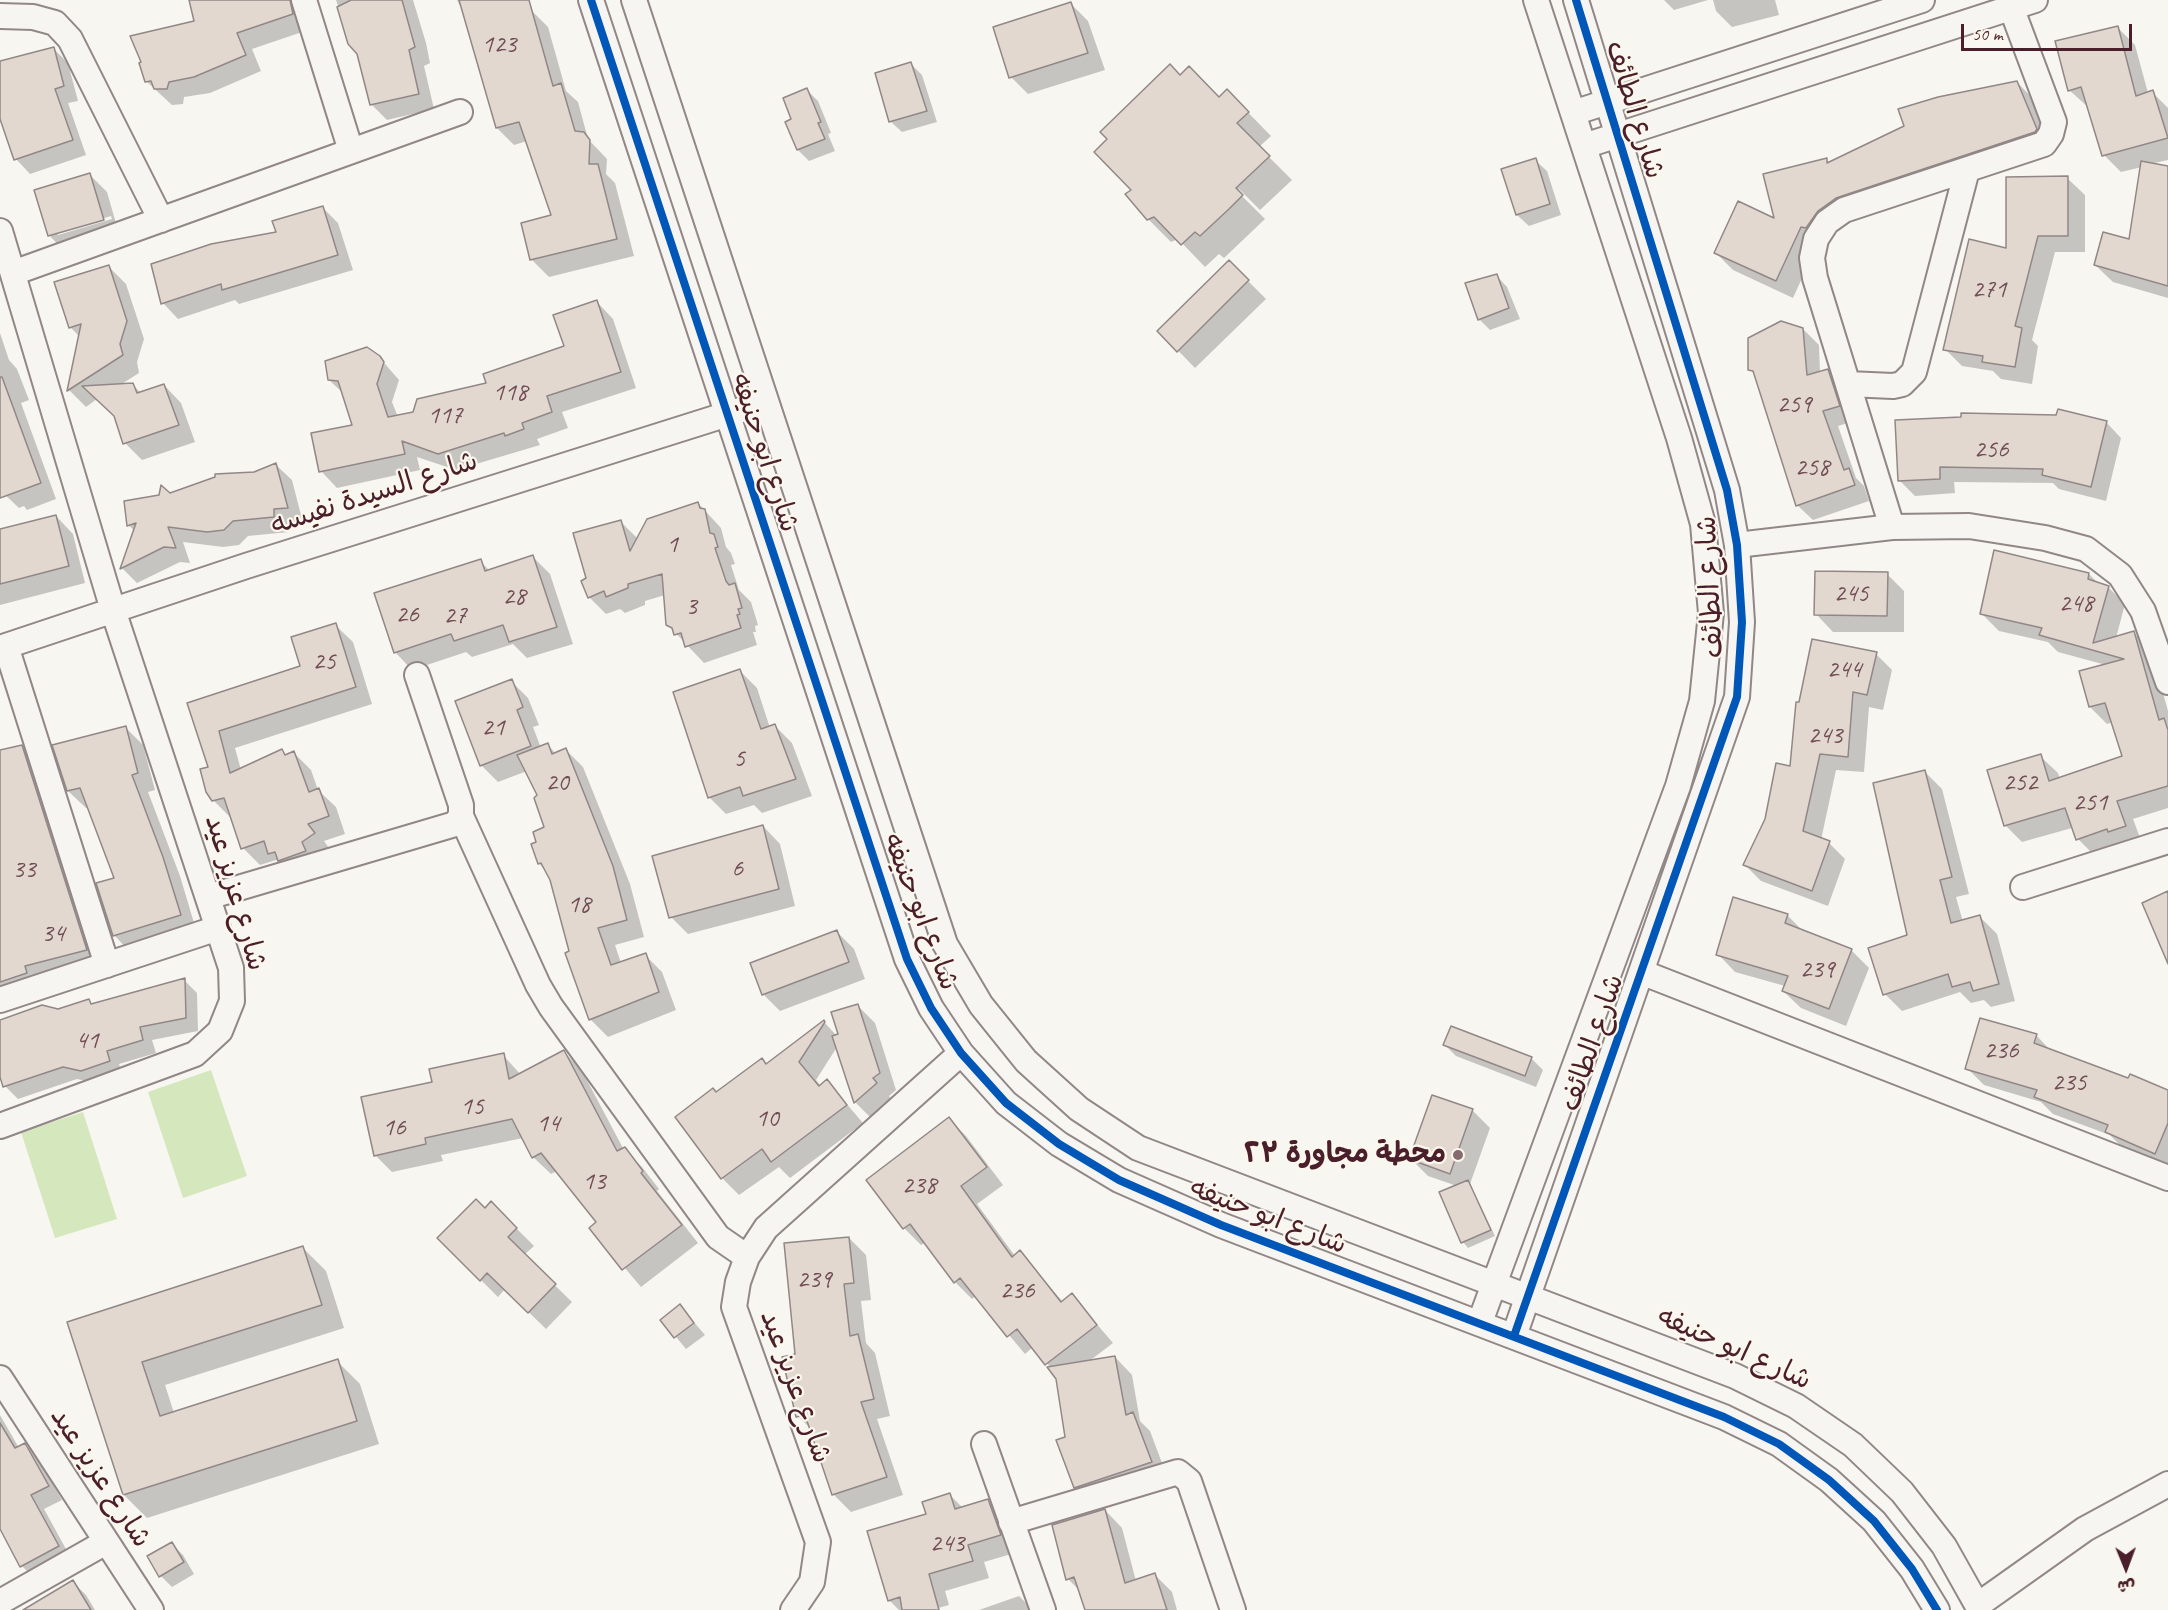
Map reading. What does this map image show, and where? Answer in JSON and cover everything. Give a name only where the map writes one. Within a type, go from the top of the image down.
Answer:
[{"type":"street","points":[[304,0],[351,151]]},
{"type":"street","name":"شارع ابو حنيفه","points":[[591,0],[907,959],[931,1008],[961,1053],[1006,1103],[1059,1144],[1119,1180],[1221,1225],[1725,1417],[1779,1444],[1829,1480],[1874,1521],[1912,1569],[1937,1610]]},
{"type":"street","name":"شارع ابو حنيفه","points":[[634,0],[945,944],[981,1005],[1026,1061],[1079,1109],[1138,1148],[1735,1376],[1796,1407],[1852,1445],[1902,1492],[1944,1546],[1979,1607]]},
{"type":"street","name":"شارع الطائف","points":[[1480,1322],[1678,786],[1702,701],[1711,613],[1703,524],[1679,438],[1536,0]]},
{"type":"street","name":"شارع الطائف","points":[[1514,1336],[1737,697],[1742,622],[1737,545],[1727,490],[1576,0]]},
{"type":"street","points":[[1573,113],[1922,0]]},
{"type":"street","points":[[1584,146],[2035,0]]},
{"type":"street","points":[[1892,527],[1815,278],[1812,258],[1816,238],[1827,222],[1844,210],[2044,144],[2051,134],[2054,122],[2011,7]]},
{"type":"street","points":[[0,16],[33,17],[55,23],[70,39],[161,220]]},
{"type":"street","points":[[13,273],[460,112]]},
{"type":"street","points":[[1848,384],[1893,386],[1908,379],[1914,372],[1967,170]]},
{"type":"street","name":"شارع عزيز عيد","points":[[0,1126],[195,1054],[220,1031],[232,1001],[231,968],[113,610],[1,239]]},
{"type":"street","name":"شارع السيدة نفيسه","points":[[3,647],[766,402]]},
{"type":"street","points":[[1737,545],[1892,527],[1969,526],[2045,538],[2086,549],[2120,575],[2143,611],[2168,682]]},
{"type":"street","points":[[3,647],[107,965]]},
{"type":"street","points":[[417,675],[461,805],[461,816],[550,1007],[718,1237],[747,1257]]},
{"type":"street","points":[[208,897],[455,824],[461,816]]},
{"type":"street","points":[[2023,887],[2168,842]]},
{"type":"street","points":[[0,1000],[218,928]]},
{"type":"street","points":[[1641,972],[2168,1178]]},
{"type":"street","name":"شارع عزيز عيد","points":[[794,1610],[812,1582],[818,1542],[734,1307],[738,1282],[747,1257],[766,1228],[961,1053]]},
{"type":"street","name":"شارع عزيز عيد","points":[[0,1378],[151,1610]]},
{"type":"street","points":[[984,1444],[1042,1610]]},
{"type":"street","points":[[1011,1522],[1178,1472],[1189,1480],[1233,1610]]},
{"type":"street","points":[[1979,1607],[2029,1566],[2085,1529],[2168,1484]]},
{"type":"street","points":[[2,1596],[106,1542]]},
{"type":"green space","points":[[211,1070],[247,1176],[183,1198],[148,1092]]},
{"type":"green space","points":[[83,1112],[117,1219],[55,1238],[21,1132]]},
{"type":"building","points":[[189,0],[290,0],[293,14],[237,33],[246,55],[194,77],[169,82],[167,89],[154,89],[151,81],[145,82],[139,63],[141,62],[130,36],[194,21]]},
{"type":"building","points":[[351,0],[402,0],[415,47],[409,50],[419,94],[370,105],[357,54],[348,44],[337,7]]},
{"type":"building","points":[[459,0],[529,0],[553,86],[561,83],[575,131],[584,132],[590,140],[589,164],[598,164],[617,239],[530,260],[521,223],[551,215],[519,122],[496,128]]},
{"type":"building","points":[[1071,2],[1088,53],[1009,78],[993,27]]},
{"type":"building","points":[[2118,26],[2136,96],[2153,90],[2168,138],[2102,156],[2081,87],[2068,91],[2055,41]]},
{"type":"building","points":[[54,47],[64,86],[55,89],[73,140],[14,160],[0,119],[0,61]]},
{"type":"building","points":[[911,62],[927,111],[889,122],[875,73]]},
{"type":"building","points":[[1170,64],[1180,75],[1189,66],[1219,97],[1227,89],[1249,112],[1237,123],[1270,156],[1236,188],[1243,195],[1229,209],[1200,236],[1195,232],[1181,245],[1154,217],[1147,220],[1125,194],[1131,190],[1094,152],[1107,139],[1100,132]]},
{"type":"building","points":[[2017,81],[2037,129],[2035,132],[1836,198],[1818,211],[1806,228],[1801,227],[1776,281],[1714,253],[1738,201],[1774,218],[1763,174],[1827,158],[1827,163],[1904,126],[1898,109],[1938,97]]},
{"type":"building","points":[[807,88],[821,122],[818,123],[825,139],[797,150],[785,122],[791,119],[783,98]]},
{"type":"building","points":[[1536,158],[1550,204],[1516,215],[1501,169]]},
{"type":"building","points":[[2141,161],[2168,166],[2168,286],[2094,265],[2103,232],[2129,239]]},
{"type":"building","points":[[90,173],[104,220],[48,236],[34,190]]},
{"type":"building","points":[[2068,176],[2068,236],[2038,236],[2015,326],[2022,328],[2015,367],[1982,362],[1983,356],[1943,350],[1969,239],[2006,248],[2006,177]]},
{"type":"building","points":[[323,206],[338,255],[222,290],[221,284],[161,304],[151,264],[211,244],[276,232],[272,221]]},
{"type":"building","points":[[1229,260],[1249,280],[1177,352],[1157,331]]},
{"type":"building","points":[[109,265],[127,321],[120,344],[123,355],[67,391],[81,324],[69,328],[54,282]]},
{"type":"building","points":[[1497,274],[1509,308],[1478,320],[1465,283]]},
{"type":"building","points":[[597,300],[621,372],[547,396],[552,412],[522,423],[524,429],[505,436],[504,433],[438,454],[402,441],[405,454],[319,472],[311,433],[352,425],[338,381],[328,380],[325,361],[367,347],[380,356],[384,362],[377,384],[388,417],[413,412],[417,399],[486,383],[483,374],[564,346],[553,315]]},
{"type":"building","points":[[1781,321],[1803,328],[1807,375],[1828,369],[1840,406],[1823,411],[1844,470],[1849,468],[1855,485],[1796,506],[1753,371],[1748,370],[1748,338]]},
{"type":"building","points":[[0,377],[2,377],[41,483],[0,498]]},
{"type":"building","points":[[133,383],[137,393],[164,384],[179,425],[123,444],[114,416],[82,386]]},
{"type":"building","points":[[2058,409],[2107,421],[2091,487],[2042,475],[2043,469],[1940,467],[1940,479],[1898,481],[1895,420],[1961,417],[1961,413],[2056,415]]},
{"type":"building","points":[[276,463],[288,508],[274,509],[274,517],[233,521],[224,530],[207,532],[168,527],[176,548],[164,547],[120,569],[136,523],[127,526],[124,501],[159,495],[161,485],[170,493],[215,477],[215,474],[254,472]]},
{"type":"building","points":[[698,502],[700,508],[705,509],[710,533],[714,534],[718,547],[715,548],[726,581],[729,585],[735,583],[742,608],[738,609],[740,614],[737,615],[741,628],[685,647],[681,633],[674,635],[672,628],[666,625],[662,574],[628,584],[628,588],[606,597],[604,591],[588,598],[581,581],[586,578],[573,533],[621,520],[630,551],[647,519]]},
{"type":"building","points":[[56,515],[69,566],[0,584],[0,529]]},
{"type":"building","points":[[1994,550],[2089,573],[2088,579],[2109,586],[2093,643],[2134,631],[2159,720],[2164,718],[2168,730],[2168,786],[2117,801],[2126,826],[2108,832],[2107,829],[2076,840],[2065,808],[2004,826],[1987,770],[2041,754],[2049,781],[2122,756],[2105,703],[2089,707],[2079,671],[2124,659],[2039,635],[2042,628],[1980,614]]},
{"type":"building","points":[[533,555],[557,627],[509,642],[503,625],[454,641],[451,634],[394,653],[374,593],[481,559],[485,571]]},
{"type":"building","points":[[1815,571],[1888,572],[1887,616],[1814,615]]},
{"type":"building","points":[[336,623],[356,687],[219,731],[230,773],[282,749],[285,755],[294,751],[309,792],[319,788],[329,816],[308,824],[315,833],[302,842],[306,851],[278,861],[275,852],[268,854],[264,841],[241,849],[224,798],[212,801],[206,792],[200,769],[208,767],[187,703],[300,666],[291,637]]},
{"type":"building","points":[[1812,639],[1877,652],[1867,695],[1853,692],[1848,757],[1820,754],[1803,831],[1830,841],[1812,891],[1743,865],[1765,819],[1776,763],[1790,766],[1796,702],[1799,702]]},
{"type":"building","points":[[740,669],[761,729],[775,724],[796,779],[743,796],[740,787],[708,798],[673,692]]},
{"type":"building","points":[[512,679],[523,707],[517,710],[531,746],[480,766],[455,701]]},
{"type":"building","points":[[126,726],[138,773],[132,775],[163,857],[181,915],[113,936],[96,883],[114,878],[80,788],[67,791],[52,745]]},
{"type":"building","points":[[548,743],[552,754],[566,748],[613,866],[627,920],[598,928],[611,965],[646,953],[659,992],[589,1020],[565,953],[569,951],[550,880],[541,863],[538,864],[531,844],[536,842],[533,832],[544,827],[534,798],[537,795],[517,755]]},
{"type":"building","points":[[22,745],[87,950],[25,966],[27,973],[0,982],[0,750]]},
{"type":"building","points":[[1925,770],[1952,877],[1940,880],[1951,923],[1980,915],[1999,984],[1973,991],[1970,982],[1952,987],[1948,974],[1883,995],[1868,948],[1907,935],[1873,783]]},
{"type":"building","points":[[763,825],[779,889],[669,918],[652,856]]},
{"type":"building","points":[[2168,891],[2168,964],[2142,903]]},
{"type":"building","points":[[1733,897],[1788,914],[1785,923],[1852,949],[1829,1009],[1782,991],[1788,976],[1716,955]]},
{"type":"building","points":[[837,930],[849,962],[762,995],[750,963]]},
{"type":"building","points":[[185,978],[186,1018],[140,1027],[143,1040],[107,1051],[110,1061],[81,1071],[63,1067],[3,1087],[0,1077],[0,1020],[42,1005],[58,1009],[89,999],[91,1004]]},
{"type":"building","points":[[858,1004],[880,1073],[873,1078],[877,1083],[854,1103],[832,1036],[838,1034],[831,1012]]},
{"type":"building","points":[[1980,1018],[2037,1034],[2034,1043],[2128,1078],[2130,1074],[2168,1090],[2168,1123],[2155,1154],[2105,1132],[2108,1125],[2034,1097],[2037,1090],[1965,1069]]},
{"type":"building","points":[[824,1020],[825,1022],[799,1062],[819,1086],[827,1079],[847,1105],[771,1162],[762,1149],[721,1179],[675,1117],[713,1088],[716,1092],[762,1058],[766,1064]]},
{"type":"building","points":[[1451,1026],[1532,1057],[1525,1076],[1443,1045]]},
{"type":"building","points":[[564,1050],[617,1151],[625,1147],[643,1171],[641,1173],[682,1225],[622,1270],[589,1228],[596,1222],[541,1153],[532,1158],[512,1119],[425,1138],[426,1144],[374,1156],[361,1097],[432,1082],[429,1069],[504,1053],[509,1079]]},
{"type":"building","points":[[1432,1095],[1473,1109],[1450,1174],[1409,1159]]},
{"type":"building","points":[[949,1117],[987,1167],[961,1186],[1012,1257],[1020,1250],[1061,1302],[1072,1293],[1097,1325],[1045,1365],[1017,1329],[1007,1337],[960,1278],[954,1283],[910,1224],[903,1229],[866,1180]]},
{"type":"building","points":[[1468,1180],[1491,1230],[1461,1243],[1439,1192]]},
{"type":"building","points":[[476,1199],[485,1208],[491,1201],[517,1228],[508,1237],[556,1284],[528,1313],[487,1273],[480,1281],[437,1238]]},
{"type":"building","points":[[849,1237],[854,1283],[844,1284],[850,1336],[858,1334],[874,1399],[861,1402],[887,1477],[832,1495],[805,1415],[796,1417],[782,1357],[795,1354],[784,1243]]},
{"type":"building","points":[[303,1246],[322,1305],[142,1362],[160,1416],[338,1359],[357,1421],[123,1495],[67,1322]]},
{"type":"building","points":[[680,1304],[694,1323],[674,1338],[660,1320]]},
{"type":"building","points":[[1115,1356],[1126,1415],[1133,1412],[1152,1462],[1074,1488],[1056,1440],[1065,1437],[1056,1379],[1047,1367]]},
{"type":"building","points":[[0,1423],[15,1448],[25,1443],[49,1486],[31,1495],[59,1546],[20,1567],[0,1529]]},
{"type":"building","points":[[950,1493],[955,1509],[988,1499],[1001,1535],[968,1545],[973,1561],[929,1574],[939,1610],[902,1610],[900,1597],[888,1601],[867,1531],[926,1514],[922,1502]]},
{"type":"building","points":[[1105,1509],[1125,1583],[1155,1573],[1167,1610],[1085,1610],[1074,1577],[1066,1580],[1052,1525]]},
{"type":"building","points":[[172,1542],[184,1562],[159,1577],[147,1556]]},
{"type":"building","points":[[73,1580],[91,1610],[23,1610]]},
{"type":"cycle path","points":[[591,0],[907,959],[931,1008],[961,1053],[1006,1103],[1059,1144],[1119,1180],[1221,1225],[1724,1417],[1779,1444],[1829,1480],[1874,1521],[1912,1569],[1937,1610]]},
{"type":"cycle path","points":[[1514,1336],[1737,697],[1742,622],[1737,545],[1727,490],[1576,0]]},
{"type":"place","name":"محطة مجاورة ٢٣","points":[[1458,1155]]}]
